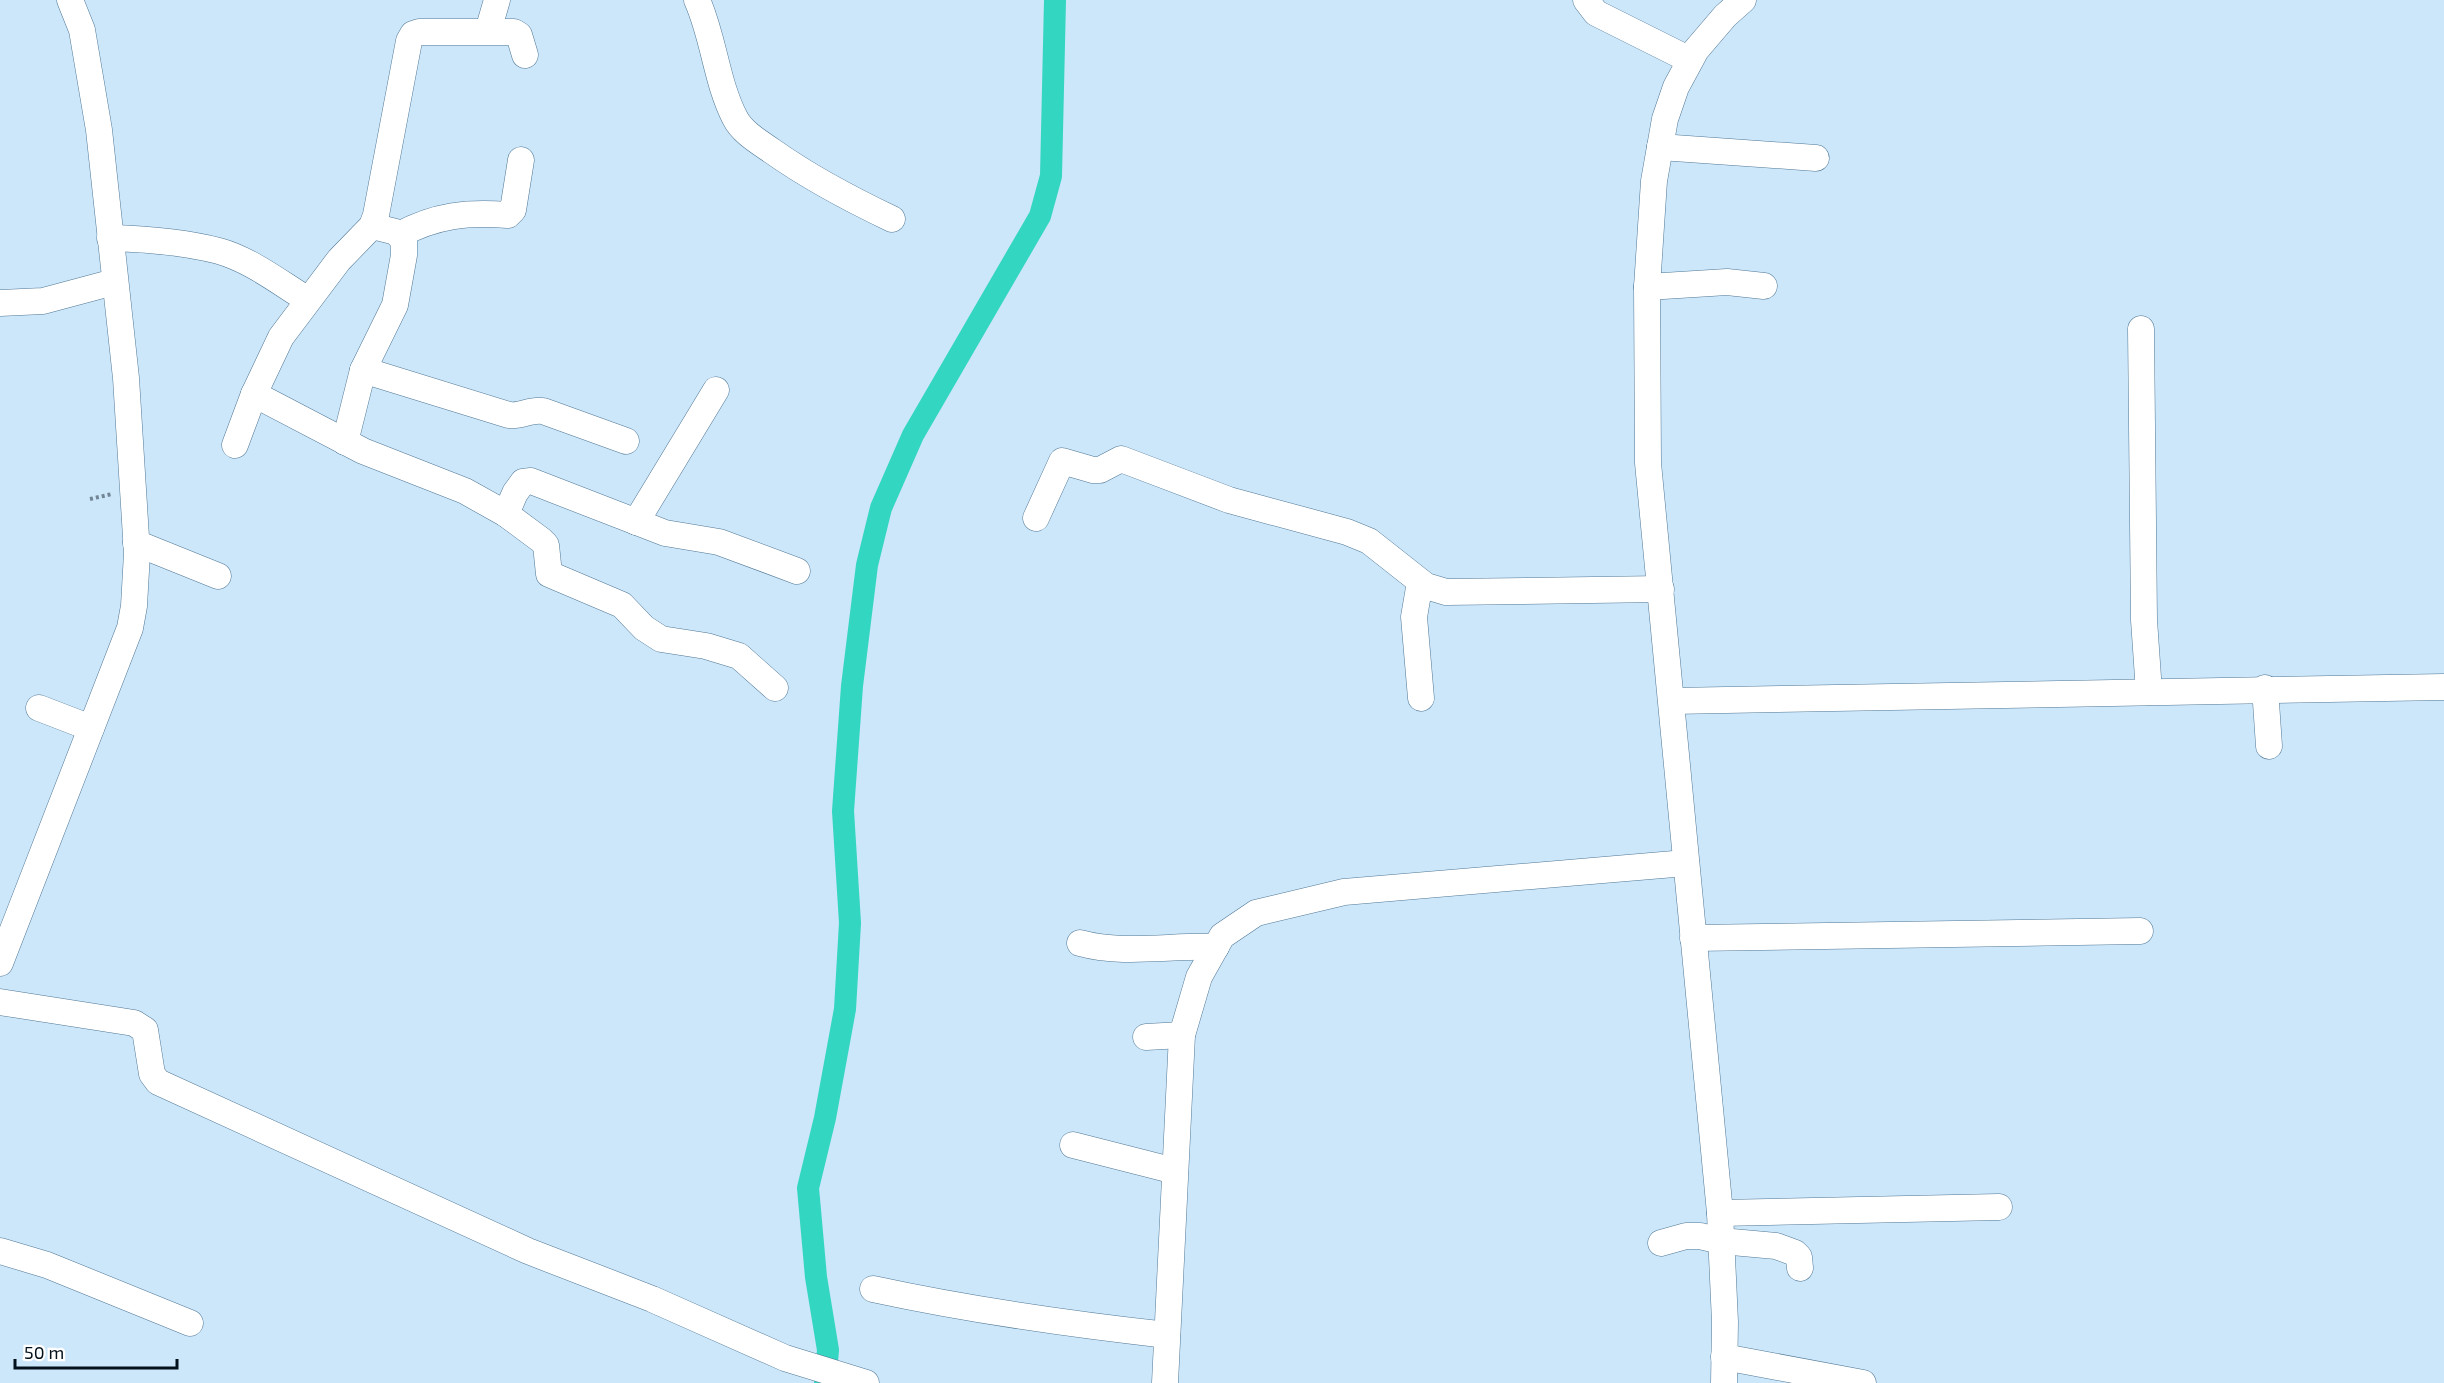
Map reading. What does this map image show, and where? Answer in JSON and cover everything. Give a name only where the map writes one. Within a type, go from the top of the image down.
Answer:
[{"type":"street","points":[[0,963],[130,628],[134,606],[136,543],[126,378],[99,130],[82,30],[70,0]]},
{"type":"street","points":[[488,31],[497,0]]},
{"type":"street","points":[[697,0],[710,34],[719,77],[735,120],[753,138],[835,192],[892,219]]},
{"type":"street","points":[[1586,0],[1596,13],[1690,60]]},
{"type":"street","points":[[1724,1383],[1720,1213],[1648,463],[1647,287],[1654,181],[1665,119],[1676,87],[1690,60],[1725,16],[1743,0]]},
{"type":"street","points":[[235,445],[254,394],[281,337],[339,260],[372,226],[381,194],[409,41],[413,34],[419,32],[514,32],[519,35],[525,55]]},
{"type":"street","points":[[1660,147],[1816,158]]},
{"type":"street","points":[[399,235],[440,218],[473,212],[508,215],[513,210],[521,160]]},
{"type":"street","points":[[345,442],[363,370],[389,318],[398,293],[404,255],[404,241],[399,235],[388,228],[372,226]]},
{"type":"street","points":[[110,238],[144,239],[220,252],[250,265],[308,300]]},
{"type":"street","points":[[0,303],[43,302],[114,282]]},
{"type":"street","points":[[1647,287],[1728,282],[1764,286]]},
{"type":"street","points":[[2141,329],[2144,620],[2149,692]]},
{"type":"street","points":[[363,370],[509,415],[519,416],[530,411],[543,411],[626,441]]},
{"type":"street","points":[[636,522],[716,390]]},
{"type":"street","points":[[254,394],[345,442],[401,467],[465,491],[506,514],[546,545],[549,574],[622,605],[644,628],[660,639],[715,648],[739,656],[775,687]]},
{"type":"street","points":[[1036,518],[1062,461],[1100,470],[1121,459],[1229,500],[1347,532],[1369,541],[1419,582],[1446,592],[1661,589]]},
{"type":"street","points":[[506,514],[515,493],[526,480],[665,532],[719,542],[797,572]]},
{"type":"street","points":[[136,543],[218,576]]},
{"type":"street","points":[[1419,582],[1413,617],[1421,698]]},
{"type":"street","points":[[1672,701],[2265,688],[2444,687]]},
{"type":"street","points":[[2265,688],[2269,746]]},
{"type":"street","points":[[39,708],[91,728]]},
{"type":"street","points":[[1165,1383],[1182,1035],[1199,977],[1222,936],[1256,913],[1344,892],[1686,863]]},
{"type":"street","points":[[1694,938],[2140,931]]},
{"type":"street","points":[[1080,943],[1094,947],[1117,948],[1187,945],[1216,947]]},
{"type":"street","points":[[0,1002],[134,1023],[145,1030],[152,1074],[158,1082],[509,1243],[652,1299],[785,1358],[866,1383]]},
{"type":"street","points":[[1146,1037],[1182,1035]]},
{"type":"street","points":[[1073,1145],[1174,1171]]},
{"type":"street","points":[[1720,1213],[1999,1207]]},
{"type":"street","points":[[1661,1243],[1693,1236],[1787,1249],[1799,1257],[1800,1268]]},
{"type":"street","points":[[0,1251],[47,1265],[190,1323]]},
{"type":"street","points":[[873,1289],[928,1301],[1078,1325],[1167,1335]]},
{"type":"street","points":[[1724,1357],[1863,1383]]},
{"type":"waterway","points":[[825,1383],[828,1350],[816,1277],[808,1188],[825,1118],[845,1009],[850,923],[843,811],[852,686],[867,565],[881,508],[913,435],[1040,216],[1051,176],[1055,0]]}]
